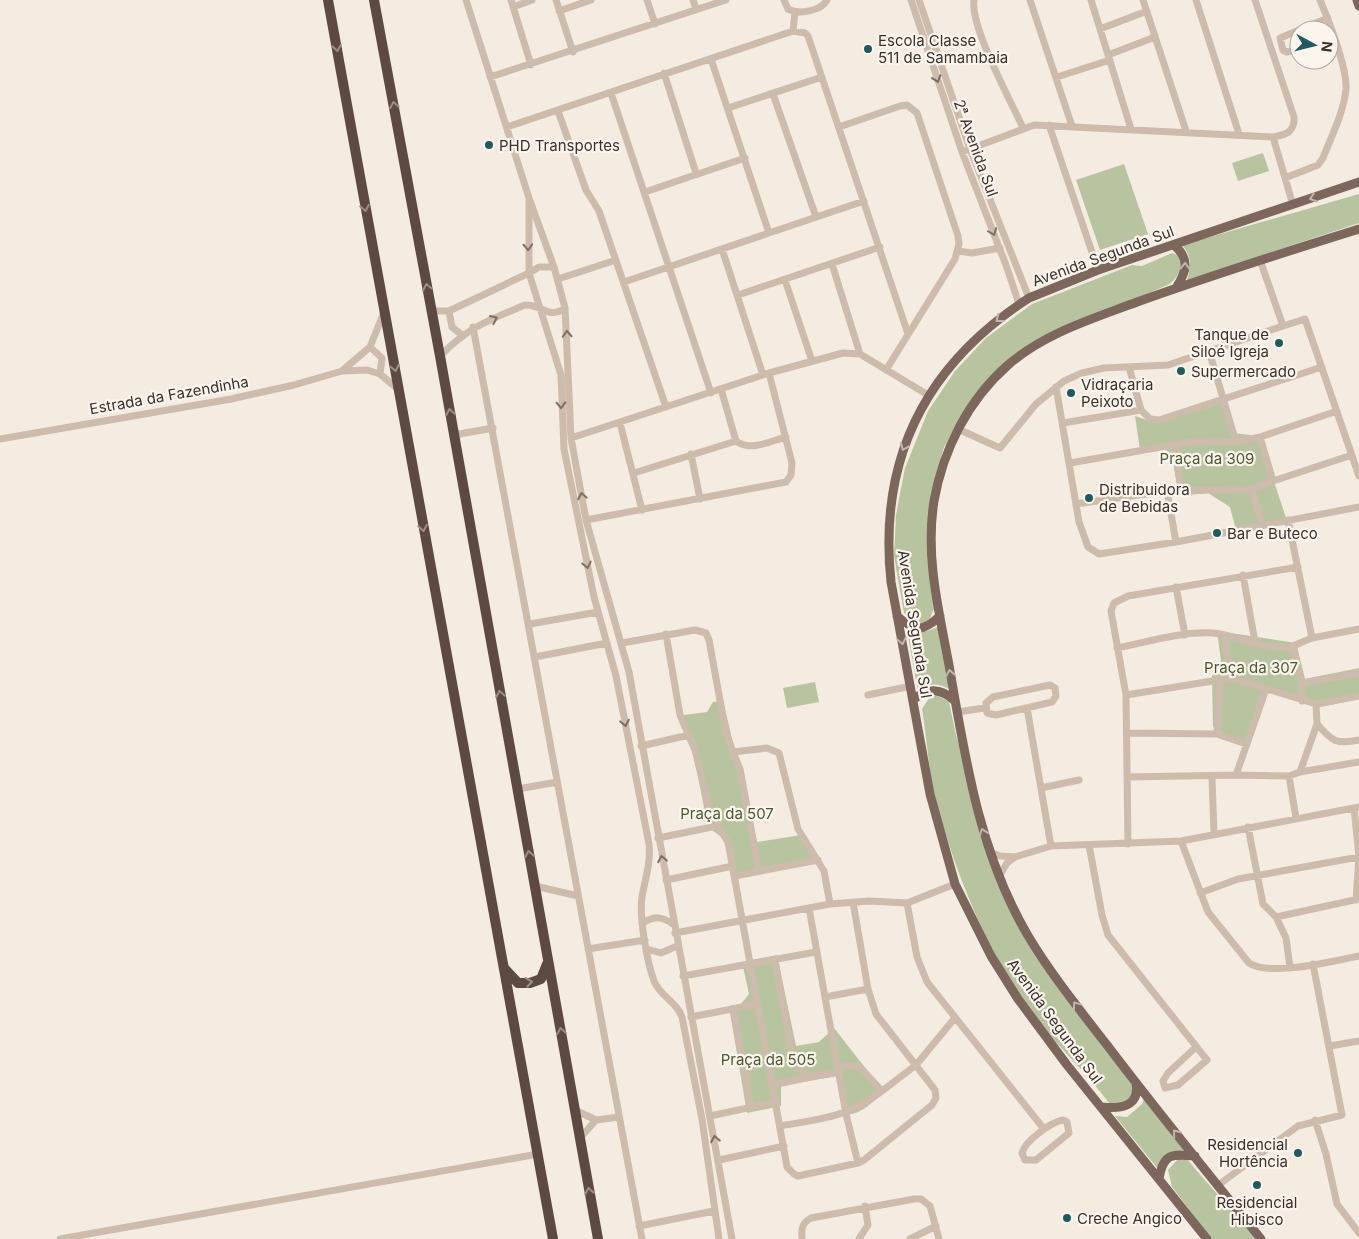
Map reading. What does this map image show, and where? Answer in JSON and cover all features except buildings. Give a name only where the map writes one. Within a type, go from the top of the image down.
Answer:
[{"type":"highway","points":[[328,0],[554,1239]]},
{"type":"highway","points":[[374,0],[432,311],[598,1239]]},
{"type":"highway","points":[[504,967],[518,983],[530,983],[541,979],[548,960]]},
{"type":"main road","points":[[1357,0],[1359,6]]},
{"type":"main road","name":"Avenida Segunda Sul","points":[[1207,1239],[1018,999],[991,956],[955,884],[930,794],[897,616],[888,552],[890,503],[900,456],[928,395],[951,364],[977,337],[1019,304],[1029,298],[1098,270],[1359,182]]},
{"type":"main road","name":"Avenida Segunda Sul","points":[[1261,1239],[1217,1186],[1058,982],[1027,934],[1010,903],[980,823],[957,712],[935,590],[931,547],[934,504],[940,473],[958,429],[971,407],[1009,365],[1040,343],[1067,328],[1176,288],[1359,229]]},
{"type":"main road","points":[[1174,245],[1186,258],[1186,268],[1176,288]]},
{"type":"main road","points":[[897,616],[910,626],[920,628],[926,628],[940,616]]},
{"type":"main road","points":[[913,700],[922,692],[930,690],[940,691],[955,701]]},
{"type":"main road","points":[[1102,1108],[1122,1108],[1129,1105],[1137,1090],[1136,1083]]},
{"type":"main road","points":[[1159,1179],[1164,1162],[1169,1157],[1175,1155],[1195,1156]]},
{"type":"street","points":[[466,0],[566,308],[571,438],[586,520],[629,672],[673,924],[719,1160],[732,1239]]},
{"type":"street","points":[[531,65],[512,3],[532,0]]},
{"type":"street","points":[[556,0],[573,52]]},
{"type":"street","points":[[559,11],[591,0]]},
{"type":"street","points":[[647,0],[655,24]]},
{"type":"street","points":[[693,0],[696,9]]},
{"type":"street","points":[[490,77],[573,52],[726,0]]},
{"type":"street","points":[[784,0],[788,9],[795,12],[803,12],[821,6],[827,0]]},
{"type":"street","name":"2ᵃ Avenida Sul","points":[[911,0],[962,152],[1000,248],[1019,304]]},
{"type":"street","name":"2ᵃ Avenida Sul","points":[[919,0],[970,149],[1029,298]]},
{"type":"street","points":[[974,0],[974,12],[992,67],[1005,87],[1023,128]]},
{"type":"street","points":[[1030,0],[1057,76],[1072,126]]},
{"type":"street","points":[[1090,0],[1131,129]]},
{"type":"street","points":[[1143,0],[1186,131]]},
{"type":"street","points":[[1196,0],[1239,134]]},
{"type":"street","points":[[962,152],[1023,128],[1049,125],[1273,137],[1290,132],[1294,117],[1255,0]]},
{"type":"street","points":[[1320,0],[1328,18],[1323,20]]},
{"type":"street","points":[[1100,29],[1147,11]]},
{"type":"street","points":[[794,31],[795,12]]},
{"type":"street","points":[[507,127],[794,31],[805,33],[808,36],[908,334]]},
{"type":"street","points":[[1289,34],[1280,38],[1282,50],[1289,52]]},
{"type":"street","points":[[1057,76],[1109,57],[1155,37]]},
{"type":"street","points":[[712,59],[769,233]]},
{"type":"street","points":[[1285,178],[1318,165],[1323,158],[1341,107],[1346,86],[1339,62]]},
{"type":"street","points":[[664,74],[696,173]]},
{"type":"street","points":[[728,108],[822,77]]},
{"type":"street","points":[[611,93],[711,393]]},
{"type":"street","points":[[773,94],[816,217]]},
{"type":"street","points":[[839,127],[900,106],[907,106],[917,113],[958,236],[958,251],[886,370]]},
{"type":"street","points":[[558,111],[586,190],[598,211],[616,260],[666,407]]},
{"type":"street","points":[[1049,125],[1098,270]]},
{"type":"street","points":[[1273,137],[1293,205]]},
{"type":"street","points":[[645,192],[696,173],[745,158]]},
{"type":"street","points":[[529,198],[529,274],[542,310],[560,375],[563,442],[594,597],[616,676],[650,852],[642,898],[642,923],[655,983],[678,1008],[682,1016],[702,1119],[719,1239]]},
{"type":"street","points":[[624,282],[864,201]]},
{"type":"street","points":[[738,295],[880,247]]},
{"type":"street","points":[[958,251],[972,253],[1000,248]]},
{"type":"street","points":[[586,520],[786,482],[792,470],[786,437],[722,249]]},
{"type":"street","points":[[558,279],[616,260]]},
{"type":"street","points":[[1260,260],[1283,326]]},
{"type":"street","points":[[832,264],[860,354]]},
{"type":"street","points":[[432,311],[450,311],[529,274],[538,266],[554,267]]},
{"type":"street","points":[[785,280],[812,361]]},
{"type":"street","points":[[440,356],[462,335],[474,327],[525,305],[553,314],[566,308]]},
{"type":"street","points":[[450,311],[452,327],[462,335]]},
{"type":"street","name":"Estrada da Fazendinha","points":[[342,371],[358,360],[370,347],[384,312]]},
{"type":"street","points":[[958,429],[1000,448],[1036,404],[1056,387],[1082,373],[1104,368],[1163,366],[1305,319],[1359,476]]},
{"type":"street","points":[[474,327],[642,1239]]},
{"type":"street","points":[[370,347],[378,352],[382,358],[380,374],[400,390]]},
{"type":"street","points":[[1208,351],[1236,442]]},
{"type":"street","points":[[571,438],[766,374],[843,353],[860,354],[928,395]]},
{"type":"street","points":[[1129,367],[1140,410],[1150,419],[1159,420],[1322,367]]},
{"type":"street","name":"Estrada da Fazendinha","points":[[0,439],[231,398],[294,385],[342,371],[366,370],[380,374]]},
{"type":"street","points":[[1056,387],[1076,504],[1084,538],[1088,547],[1099,554],[1176,542],[1359,507]]},
{"type":"street","points":[[721,389],[736,441]]},
{"type":"street","points":[[1063,423],[1140,410]]},
{"type":"street","points":[[1070,463],[1195,441],[1236,442],[1260,437],[1337,411]]},
{"type":"street","points":[[620,423],[642,510]]},
{"type":"street","points":[[454,435],[493,428]]},
{"type":"street","points":[[634,473],[736,441],[749,446],[786,437]]},
{"type":"street","points":[[1260,437],[1273,481]]},
{"type":"street","points":[[1175,445],[1180,491]]},
{"type":"street","points":[[691,454],[700,499]]},
{"type":"street","points":[[1076,504],[1167,491],[1252,489],[1352,455]]},
{"type":"street","points":[[1252,489],[1262,525]]},
{"type":"street","points":[[1167,491],[1176,542]]},
{"type":"street","points":[[1288,520],[1312,638]]},
{"type":"street","points":[[1128,844],[1128,732],[1126,695],[1111,611],[1117,600],[1176,587],[1298,567]]},
{"type":"street","points":[[1243,575],[1255,642]]},
{"type":"street","points":[[1176,587],[1184,635]]},
{"type":"street","points":[[594,597],[607,592]]},
{"type":"street","points":[[530,624],[598,612]]},
{"type":"street","points":[[622,643],[666,634],[699,630],[707,636],[726,733],[740,769],[759,871]]},
{"type":"street","points":[[1117,648],[1204,633],[1224,635],[1278,648],[1293,646],[1312,638],[1359,630]]},
{"type":"street","points":[[666,634],[677,706],[695,750],[708,806],[717,826],[728,842],[788,1167],[798,1176],[858,1163],[935,1102],[935,1090],[876,1014],[868,989],[853,902]]},
{"type":"street","points":[[1224,635],[1232,678]]},
{"type":"street","points":[[535,657],[607,643]]},
{"type":"street","points":[[1293,646],[1302,683],[1302,701]]},
{"type":"street","points":[[616,676],[629,672]]},
{"type":"street","points":[[1302,683],[1359,673]]},
{"type":"street","points":[[1126,695],[1232,678],[1316,704],[1359,696]]},
{"type":"street","points":[[1217,734],[1220,680]]},
{"type":"street","points":[[1046,685],[1055,688],[1056,696],[1052,702],[1027,708],[996,715],[987,713],[985,708],[986,703],[993,697],[1046,685]]},
{"type":"street","points":[[868,695],[910,686]]},
{"type":"street","points":[[1236,774],[1266,689]]},
{"type":"street","points":[[1300,772],[1317,724],[1316,704]]},
{"type":"street","points":[[957,712],[985,708]]},
{"type":"street","points":[[1027,708],[1051,846]]},
{"type":"street","points":[[1317,724],[1330,739],[1337,742],[1359,740]]},
{"type":"street","points":[[1128,732],[1217,734],[1246,744]]},
{"type":"street","points":[[642,746],[689,736]]},
{"type":"street","points":[[733,752],[767,748],[780,753],[798,829],[826,875],[830,904]]},
{"type":"street","points":[[1128,777],[1212,777],[1236,774],[1289,776],[1300,772],[1359,762]]},
{"type":"street","points":[[1289,776],[1296,818]]},
{"type":"street","points":[[1212,777],[1214,834]]},
{"type":"street","points":[[1041,788],[1079,780]]},
{"type":"street","points":[[518,789],[557,782]]},
{"type":"street","points":[[1000,875],[1007,863],[1015,857],[1051,846],[1181,841],[1357,807],[1359,857],[1357,900],[1276,917]]},
{"type":"street","points":[[658,838],[717,826]]},
{"type":"street","points":[[1248,827],[1263,904],[1276,917],[1286,938],[1290,967]]},
{"type":"street","points":[[1181,841],[1208,912],[1249,963],[1256,968],[1266,970],[1359,956]]},
{"type":"street","points":[[1089,845],[1102,915],[1108,935],[1207,1060],[1178,1085],[1165,1088],[1163,1081],[1168,1073],[1196,1047]]},
{"type":"street","points":[[990,852],[1000,856],[1015,857]]},
{"type":"street","points":[[1200,893],[1222,883],[1359,857]]},
{"type":"street","points":[[735,876],[818,860]]},
{"type":"street","points":[[666,880],[733,866]]},
{"type":"street","points":[[675,934],[830,904],[853,902],[906,903],[955,884]]},
{"type":"street","points":[[535,886],[578,896]]},
{"type":"street","points":[[906,903],[921,972],[954,1019],[1044,1129]]},
{"type":"street","points":[[809,908],[846,1114],[858,1163]]},
{"type":"street","points":[[642,923],[654,917],[663,918],[673,924]]},
{"type":"street","points":[[588,949],[646,940]]},
{"type":"street","points":[[647,949],[665,953],[677,946]]},
{"type":"street","points":[[684,976],[816,952]]},
{"type":"street","points":[[775,960],[792,1055],[799,1067],[810,1077]]},
{"type":"street","points":[[1217,1186],[1286,1132],[1304,1123],[1342,1115],[1314,964]]},
{"type":"street","points":[[825,997],[868,989]]},
{"type":"street","points":[[691,1017],[758,1004]]},
{"type":"street","points":[[733,1009],[751,1108]]},
{"type":"street","points":[[780,1126],[846,1114],[865,1104],[916,1065],[954,1019]]},
{"type":"street","points":[[1330,1046],[1359,1041]]},
{"type":"street","points":[[773,1084],[810,1077],[838,1068],[859,1066],[882,1091]]},
{"type":"street","points":[[710,1116],[776,1102]]},
{"type":"street","points":[[575,1110],[596,1120],[619,1117]]},
{"type":"street","points":[[580,1138],[596,1120]]},
{"type":"street","points":[[1063,1120],[1067,1122],[1069,1132],[1036,1160],[1025,1160],[1022,1153],[1024,1148],[1044,1129],[1063,1120]]},
{"type":"street","points":[[1315,1120],[1326,1154],[1337,1204],[1359,1233]]},
{"type":"street","points":[[719,1160],[784,1146]]},
{"type":"street","points":[[60,1239],[538,1154]]},
{"type":"street","points":[[712,1196],[725,1195]]},
{"type":"street","points":[[802,1239],[802,1229],[805,1222],[811,1218],[865,1206],[921,1199],[930,1206],[939,1239]]},
{"type":"street","points":[[860,1239],[868,1225],[865,1206]]},
{"type":"street","points":[[639,1226],[714,1211]]},
{"type":"street","points":[[910,1239],[936,1226]]},
{"type":"green space","points":[[1263,153],[1269,171],[1238,181],[1232,163]]},
{"type":"green space","points":[[1124,164],[1148,234],[1100,250],[1076,180]]},
{"type":"green space","points":[[1359,194],[1359,223],[1187,280],[1190,261],[1188,253],[1182,245]]},
{"type":"green space","points":[[1172,253],[1180,256],[1181,268],[1170,284],[1037,341],[961,417],[944,447],[935,478],[928,562],[934,609],[930,618],[924,623],[918,623],[904,613],[894,556],[896,515],[905,468],[928,411],[955,371],[986,338],[1032,304],[1132,265],[1142,266]]},
{"type":"green space","name":"Praça da 309","points":[[1223,402],[1232,433],[1259,436],[1287,521],[1236,530],[1230,507],[1208,493],[1179,496],[1172,456],[1162,446],[1140,450],[1135,416],[1153,422]]},
{"type":"green space","points":[[906,624],[922,631],[939,626],[951,690],[942,686],[930,685],[918,692]]},
{"type":"green space","name":"Praça da 307","points":[[1217,631],[1296,643],[1305,679],[1359,668],[1359,699],[1320,707],[1268,692],[1249,748],[1213,727],[1212,676],[1221,661]]},
{"type":"green space","points":[[815,682],[819,702],[787,708],[783,688]]},
{"type":"green space","points":[[937,695],[949,702],[956,735],[1011,910],[1133,1082],[1134,1092],[1124,1102],[1109,1103],[1092,1081],[1037,1020],[1003,969],[975,913],[952,855],[931,775],[922,709],[929,698]]},
{"type":"green space","name":"Praça da 507","points":[[723,701],[757,842],[801,835],[819,863],[733,878],[724,839],[708,827],[693,752],[677,716],[707,712],[713,702]]},
{"type":"green space","name":"Praça da 505","points":[[777,955],[796,1046],[819,1042],[834,1028],[884,1092],[861,1111],[844,1115],[837,1076],[781,1086],[781,1106],[747,1113],[729,1006],[741,1004],[749,994],[742,962]]},
{"type":"green space","points":[[1145,1096],[1186,1150],[1169,1155],[1158,1169],[1115,1116],[1127,1117],[1142,1104]]},
{"type":"green space","points":[[1178,1159],[1187,1159],[1255,1239],[1212,1239],[1172,1187],[1168,1170]]},
{"type":"place","name":"Escola Classe 511 de Samambaia","points":[[868,49]]},
{"type":"place","name":"PHD Transportes","points":[[489,145]]},
{"type":"place","name":"Tanque de Siloé Igreja","points":[[1279,343]]},
{"type":"place","name":"Supermercado","points":[[1181,371]]},
{"type":"place","name":"Vidraçaria Peixoto","points":[[1071,393]]},
{"type":"place","name":"Distribuidora de Bebidas","points":[[1089,498]]},
{"type":"place","name":"Bar e Buteco","points":[[1217,533]]},
{"type":"place","name":"Residencial Hortência","points":[[1298,1153]]},
{"type":"place","name":"Residencial Hibisco","points":[[1257,1185]]},
{"type":"place","name":"Creche Angico","points":[[1067,1218]]}]
